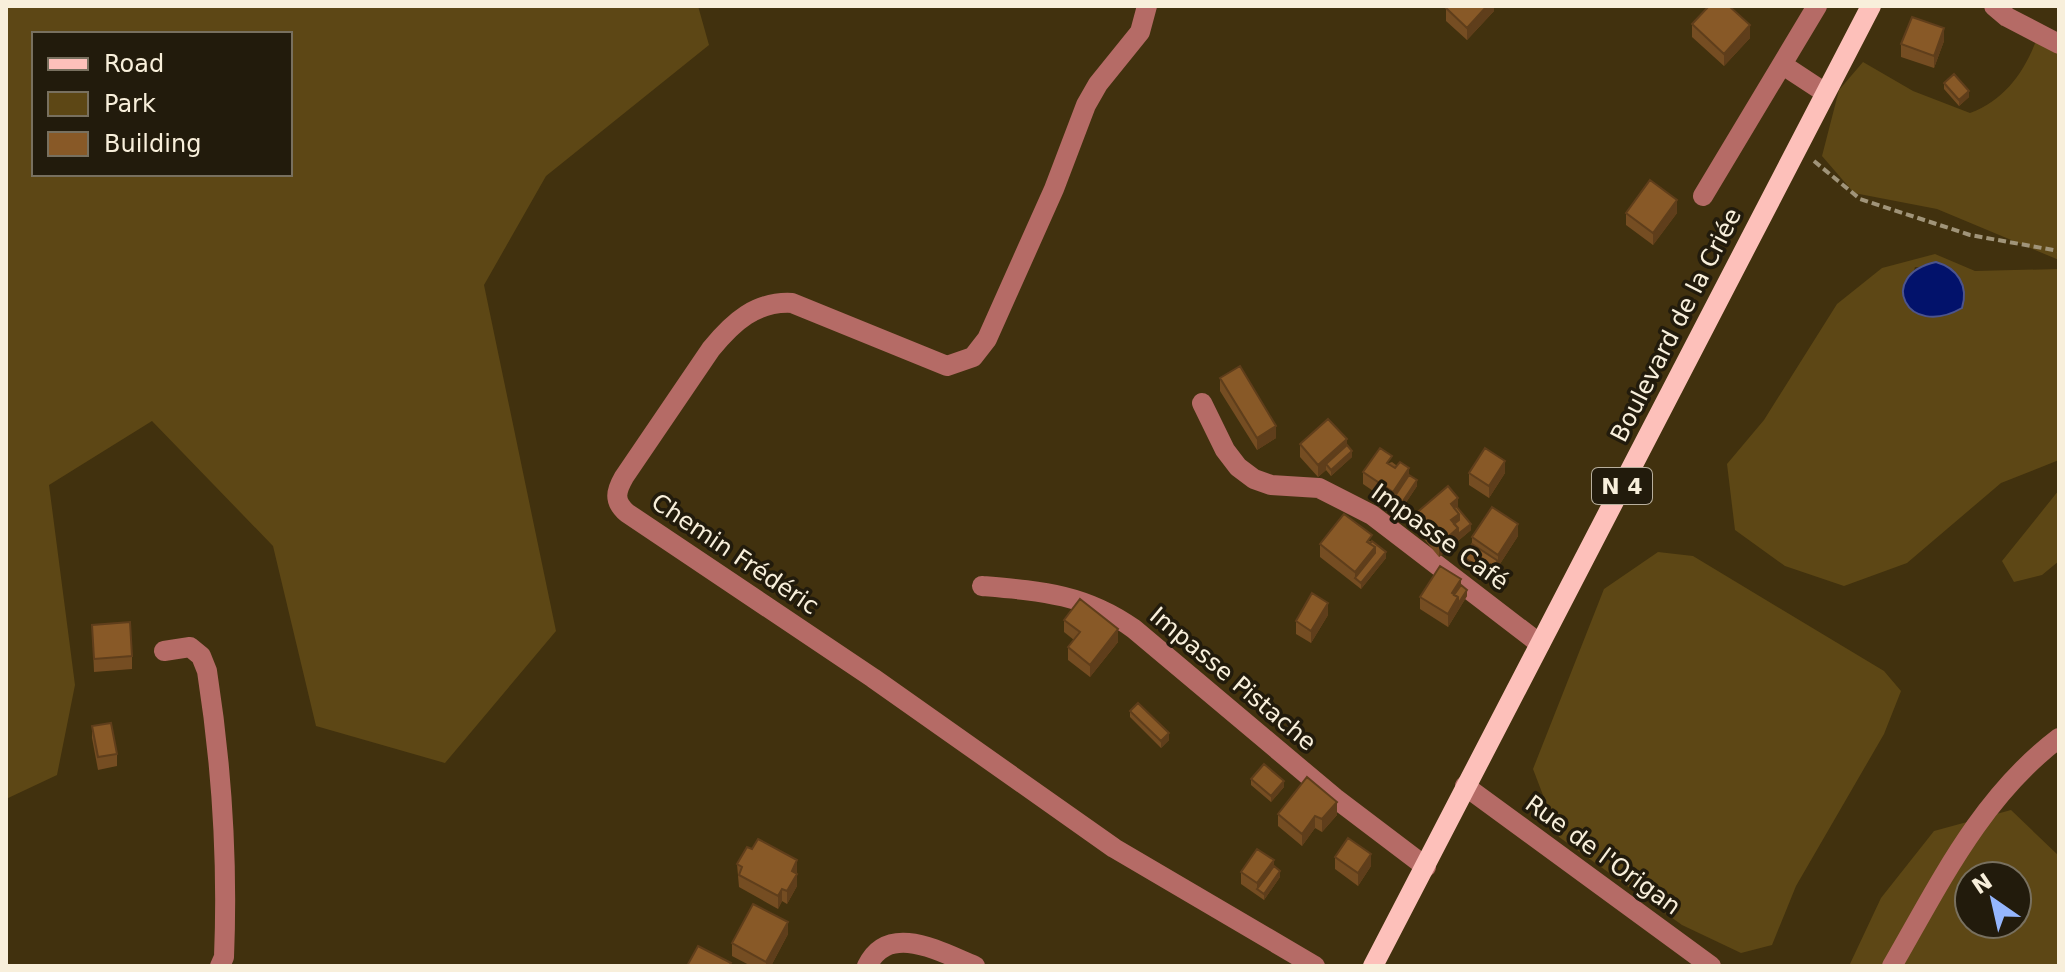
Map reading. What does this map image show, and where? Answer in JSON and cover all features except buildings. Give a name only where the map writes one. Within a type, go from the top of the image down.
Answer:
[{"type":"main road","name":"Boulevard de la Criée","points":[[1373,966],[1871,6]]},
{"type":"street","name":"Chemin Frédéric","points":[[1147,6],[1140,32],[1098,84],[1086,105],[987,339],[973,357],[947,366],[792,303],[773,302],[759,306],[726,330],[711,349],[624,477],[616,492],[617,500],[627,513],[873,678],[1114,848],[1315,966]]},
{"type":"street","points":[[1703,196],[1817,6]]},
{"type":"street","points":[[1994,6],[2007,17],[2059,44]]},
{"type":"street","points":[[1783,65],[1824,92]]},
{"type":"street","name":"Impasse Café","points":[[1202,403],[1225,450],[1238,467],[1254,479],[1271,485],[1319,488],[1372,515],[1540,644]]},
{"type":"street","name":"Impasse Pistache","points":[[982,586],[1047,591],[1104,608],[1134,629],[1335,798],[1426,867]]},
{"type":"street","points":[[164,651],[190,647],[201,656],[207,671],[225,812],[227,881],[224,957],[220,966]]},
{"type":"street","points":[[1892,966],[1968,833],[2012,781],[2059,738]]},
{"type":"street","name":"Rue de l'Origan","points":[[1465,786],[1711,966]]},
{"type":"street","points":[[867,966],[872,955],[895,943],[916,942],[975,966]]},
{"type":"path","points":[[1796,146],[1860,199],[1970,235],[2059,251]]},
{"type":"green space","points":[[6,6],[698,6],[709,45],[546,176],[484,285],[556,631],[445,763],[316,726],[273,546],[152,421],[49,485],[75,685],[57,775],[6,799]]},
{"type":"green space","points":[[2036,41],[2059,50],[2059,260],[1937,209],[1854,193],[1822,156],[1839,90],[1863,62],[1913,91],[1970,113],[1993,101],[2011,84]]},
{"type":"green space","points":[[1935,254],[1975,271],[2059,269],[2059,460],[2001,483],[1907,563],[1844,586],[1785,566],[1735,530],[1727,464],[1764,420],[1837,304],[1882,268]],"holes":[[[1915,267],[1950,271],[1960,281],[1964,301],[1949,313],[1925,316],[1904,300]]]},
{"type":"green space","points":[[2059,490],[2059,561],[2042,575],[2014,582],[2002,561]]},
{"type":"green space","points":[[1658,552],[1693,556],[1884,671],[1901,691],[1884,734],[1796,886],[1772,945],[1741,953],[1682,925],[1559,837],[1533,769],[1604,589]]},
{"type":"green space","points":[[2011,810],[2059,856],[2059,966],[1849,966],[1881,898],[1934,831]]},
{"type":"shaded area","points":[[1936,262],[1950,268],[1960,279],[1964,300],[1962,308],[1942,316],[1926,316],[1913,311],[1903,291],[1907,279],[1918,269]]}]
